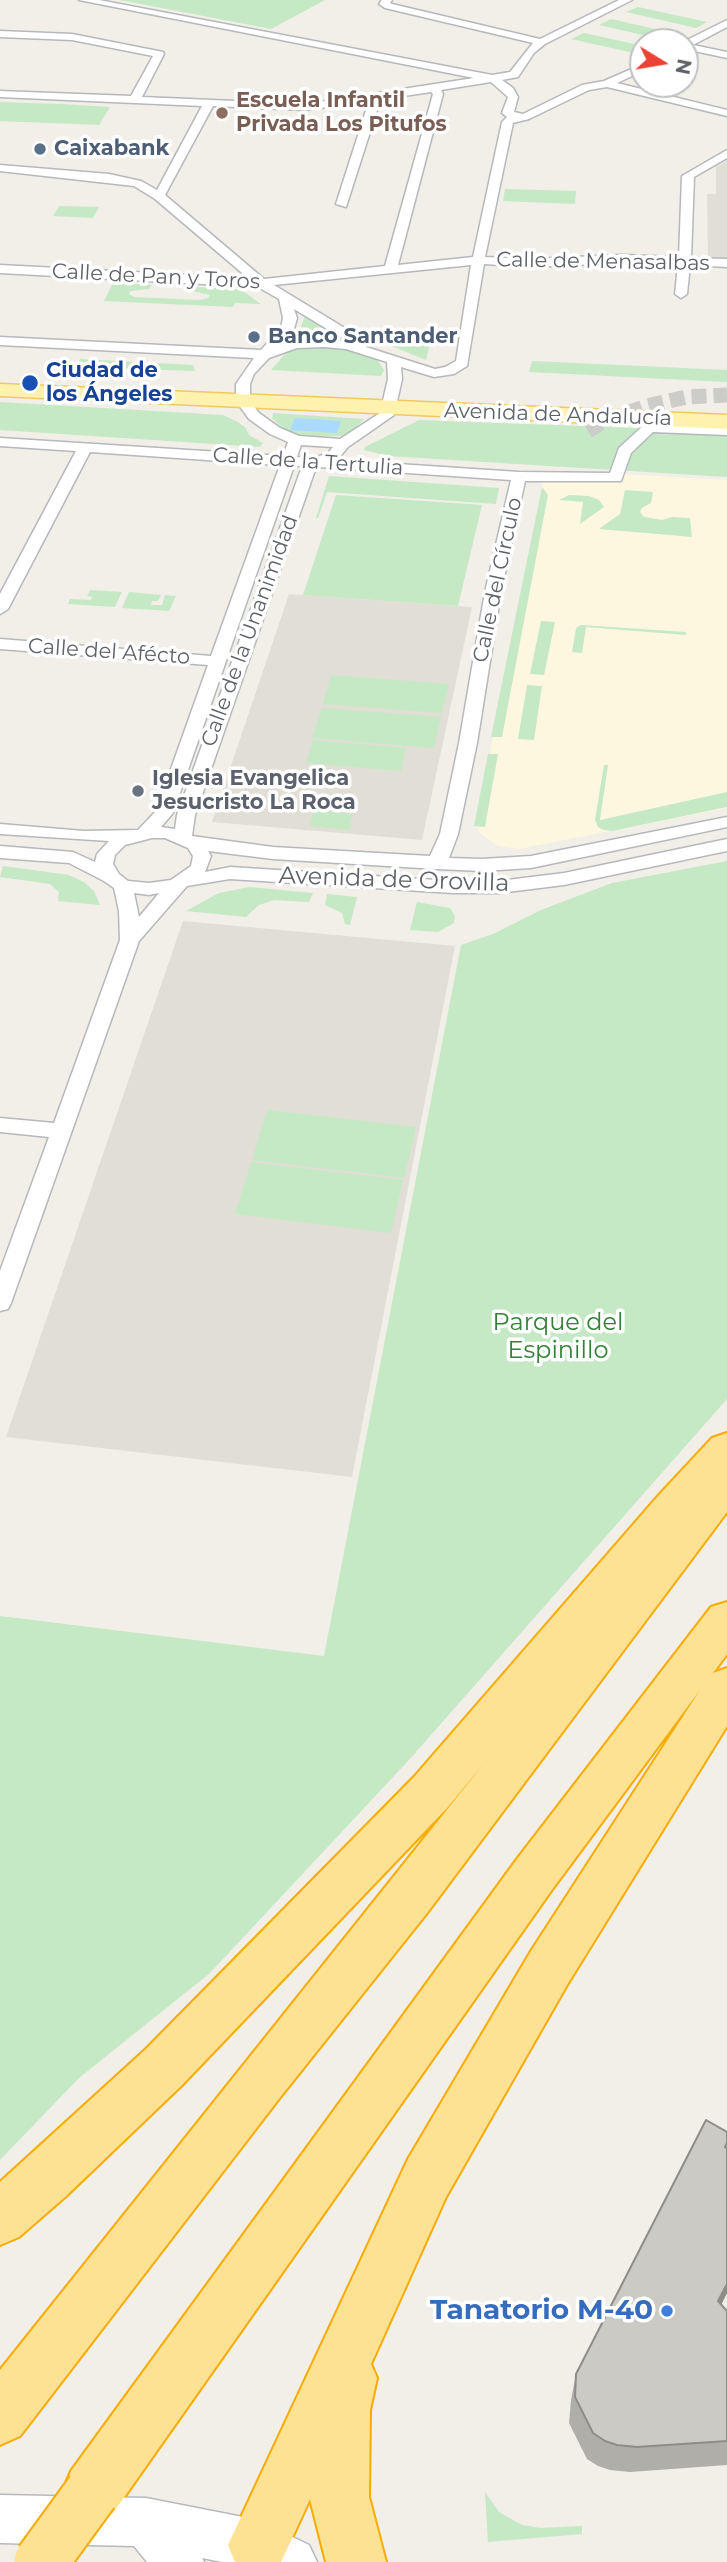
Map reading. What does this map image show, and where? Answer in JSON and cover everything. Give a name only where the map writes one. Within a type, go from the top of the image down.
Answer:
[{"type":"highway","points":[[0,2218],[164,2067],[431,1791],[673,1508],[727,1449]]},
{"type":"highway","points":[[0,2416],[260,2082],[410,1897],[727,1481]]},
{"type":"highway","points":[[41,2562],[534,1875],[727,1620]]},
{"type":"highway","points":[[267,2556],[361,2319],[440,2155],[549,1968],[727,1687]]},
{"type":"highway","points":[[356,2562],[339,2497],[341,2410],[361,2319]]},
{"type":"main road","name":"Avenida de Andalucía","points":[[0,374],[243,393]]},
{"type":"main road","name":"Avenida de Andalucía","points":[[0,390],[727,404]]},
{"type":"main road","name":"Avenida de Andalucía","points":[[390,399],[727,422]]},
{"type":"main road","points":[[0,2519],[146,2522],[267,2556]]},
{"type":"main road","points":[[146,2522],[179,2562]]},
{"type":"street","points":[[84,0],[494,79],[509,90],[513,97],[508,113],[514,117],[525,117],[586,87],[607,84],[629,74]]},
{"type":"street","points":[[387,0],[384,4],[389,6],[541,42]]},
{"type":"street","points":[[0,94],[305,107],[433,89],[514,75],[530,51],[541,42],[627,0]]},
{"type":"street","points":[[594,2],[614,7]]},
{"type":"street","points":[[699,38],[727,23]]},
{"type":"street","points":[[0,34],[72,37],[159,54],[135,100]]},
{"type":"street","points":[[699,48],[727,55]]},
{"type":"street","points":[[607,84],[727,113]]},
{"type":"street","points":[[391,270],[439,93],[433,89]]},
{"type":"street","points":[[342,204],[374,104],[369,98]]},
{"type":"street","points":[[159,195],[209,103]]},
{"type":"street","points":[[0,168],[128,180],[159,195],[285,300],[365,346],[435,373],[449,371],[461,363],[483,231],[508,122],[514,117]]},
{"type":"street","points":[[681,294],[688,176],[727,153]]},
{"type":"street","name":"Calle de Menasalbas","points":[[480,260],[530,263],[622,258],[727,263]]},
{"type":"street","name":"Calle de Pan y Toros","points":[[0,270],[261,282],[480,260]]},
{"type":"street","points":[[285,300],[290,318],[287,329],[267,354],[256,362],[243,393],[254,416],[275,431],[296,440],[343,444]]},
{"type":"street","points":[[0,341],[267,354],[295,344],[324,343],[347,345],[393,358]]},
{"type":"street","points":[[390,399],[395,379],[393,358]]},
{"type":"street","name":"Calle de la Unanimidad","points":[[189,840],[186,815],[307,472],[315,463],[333,456],[343,444],[384,418],[390,399]]},
{"type":"street","name":"Avenida de Andalucía","points":[[615,478],[624,452],[649,428],[727,431]]},
{"type":"street","name":"Calle de la Unanimidad","points":[[139,834],[164,813],[296,440]]},
{"type":"street","name":"Calle de la Tertulia","points":[[0,442],[519,476],[615,478]]},
{"type":"street","points":[[0,609],[86,447]]},
{"type":"street","name":"Calle del Círculo","points":[[437,863],[449,834],[468,743],[493,592],[519,476]]},
{"type":"street","name":"Calle del Círculo","points":[[477,683],[504,592],[517,529]]},
{"type":"street","name":"Calle del Afécto","points":[[0,644],[217,661]]},
{"type":"street","name":"Avenida de Orovilla","points":[[189,840],[273,853],[482,865],[531,862],[727,822]]},
{"type":"street","points":[[0,830],[83,836],[167,832],[189,840],[202,856],[200,866],[180,883],[130,940]]},
{"type":"street","points":[[0,1303],[130,940],[129,911],[117,881],[104,864],[106,854],[119,841],[139,834]]},
{"type":"street","name":"Avenida de Orovilla","points":[[180,883],[230,873],[453,887],[499,887],[564,879],[727,845]]},
{"type":"street","points":[[0,852],[73,858],[117,881],[149,889],[180,883]]},
{"type":"street","points":[[0,1125],[62,1131]]},
{"type":"shaded area","points":[[727,161],[727,258],[708,257],[707,194],[716,194],[716,167]]},
{"type":"shaded area","points":[[545,470],[727,480],[727,808],[519,849],[498,846],[479,832],[476,825]]},
{"type":"shaded area","points":[[289,594],[472,607],[422,840],[212,822]]},
{"type":"shaded area","points":[[183,921],[455,946],[352,1477],[6,1437]]},
{"type":"green space","points":[[120,0],[325,0],[271,29]]},
{"type":"green space","points":[[638,7],[707,22],[696,28],[626,12]]},
{"type":"green space","points":[[611,19],[650,28],[629,28],[629,32],[599,25]]},
{"type":"green space","points":[[584,33],[629,43],[629,52],[571,39]]},
{"type":"green space","points":[[0,102],[110,107],[99,125],[0,121]]},
{"type":"green space","points":[[505,189],[576,191],[575,204],[503,201]]},
{"type":"green space","points":[[59,206],[99,207],[93,218],[53,216]]},
{"type":"green space","points":[[113,283],[151,285],[149,289],[130,291],[129,294],[134,297],[199,300],[210,295],[192,291],[194,287],[240,289],[261,304],[235,303],[233,307],[104,301]]},
{"type":"green space","points":[[305,316],[340,338],[296,340]]},
{"type":"green space","points":[[431,339],[426,360],[379,341]]},
{"type":"green space","points":[[309,346],[344,347],[370,355],[384,370],[381,376],[271,370],[286,353]]},
{"type":"green space","points":[[80,359],[193,365],[195,371],[76,367]]},
{"type":"green space","points":[[532,361],[727,370],[727,382],[529,372]]},
{"type":"green space","points":[[0,402],[223,415],[245,427],[249,435],[263,443],[260,447],[0,430]]},
{"type":"green space","points":[[273,413],[364,419],[353,430],[341,436],[302,437],[289,434],[272,418]]},
{"type":"green space","points":[[419,420],[636,428],[727,436],[727,477],[388,456],[364,450],[365,447]]},
{"type":"green space","points":[[329,476],[499,488],[496,504],[327,492],[316,518]]},
{"type":"green space","points":[[542,487],[548,495],[502,737],[491,737]]},
{"type":"green space","points":[[625,490],[653,492],[651,503],[640,512],[644,517],[662,520],[672,517],[690,518],[692,537],[599,529],[620,514]]},
{"type":"green space","points":[[336,495],[482,505],[458,606],[303,595]]},
{"type":"green space","points":[[569,495],[589,496],[599,500],[604,507],[580,524],[583,502],[559,500]]},
{"type":"green space","points":[[90,590],[122,592],[115,607],[68,604],[70,599],[91,600],[92,597],[87,596]]},
{"type":"green space","points":[[129,592],[161,595],[158,601],[152,601],[151,605],[162,605],[165,595],[176,596],[169,611],[122,608]]},
{"type":"green space","points":[[541,621],[555,622],[544,675],[530,674]]},
{"type":"green space","points":[[581,625],[686,632],[686,635],[586,627],[582,653],[572,652],[576,628]]},
{"type":"green space","points":[[331,675],[449,684],[442,713],[323,704]]},
{"type":"green space","points":[[527,685],[542,686],[534,740],[518,739]]},
{"type":"green space","points":[[322,708],[441,717],[434,748],[312,738]]},
{"type":"green space","points":[[313,740],[406,748],[401,771],[306,763]]},
{"type":"green space","points":[[488,754],[498,754],[485,827],[474,826]]},
{"type":"green space","points":[[604,765],[608,765],[600,820],[727,792],[727,807],[612,831],[604,830],[598,827],[595,820]]},
{"type":"green space","points":[[314,811],[353,814],[349,830],[310,826]]},
{"type":"green space","name":"Parque del Espinillo","points":[[727,861],[727,1399],[408,1761],[210,1973],[79,2078],[0,2160],[0,1616],[324,1656],[461,945],[612,883]]},
{"type":"green space","points":[[3,866],[69,875],[84,882],[94,891],[100,905],[58,901],[59,892],[50,884],[0,877]]},
{"type":"green space","points":[[249,887],[313,893],[309,902],[274,900],[259,905],[246,917],[186,911],[219,893]]},
{"type":"green space","points":[[327,894],[357,897],[350,925],[345,924],[342,913],[325,905]]},
{"type":"green space","points":[[417,902],[450,908],[455,916],[454,923],[438,932],[410,930]]},
{"type":"green space","points":[[267,1110],[416,1127],[404,1178],[252,1160]]},
{"type":"green space","points":[[251,1162],[403,1180],[391,1233],[235,1214]]},
{"type":"green space","points":[[485,2492],[499,2512],[522,2525],[541,2528],[582,2526],[582,2534],[488,2542]]},
{"type":"water","points":[[295,418],[341,421],[337,433],[290,430]]},
{"type":"building","name":"Tanatorio M-40","points":[[706,2120],[727,2132],[727,2284],[718,2301],[727,2311],[727,2441],[637,2447],[617,2445],[593,2433],[575,2397],[576,2374]]},
{"type":"tunnel","points":[[588,431],[606,420],[647,406],[686,397],[727,395]]},
{"type":"place","name":"Escuela Infantil Privada Los Pitufos","points":[[222,113]]},
{"type":"place","name":"Caixabank","points":[[40,149]]},
{"type":"place","name":"Banco Santander","points":[[254,337]]},
{"type":"place","name":"Ciudad de los Ángeles","points":[[30,383]]},
{"type":"place","name":"Iglesia Evangelica Jesucristo La Roca","points":[[138,791]]},
{"type":"place","name":"Tanatorio M-40","points":[[667,2311]]}]
